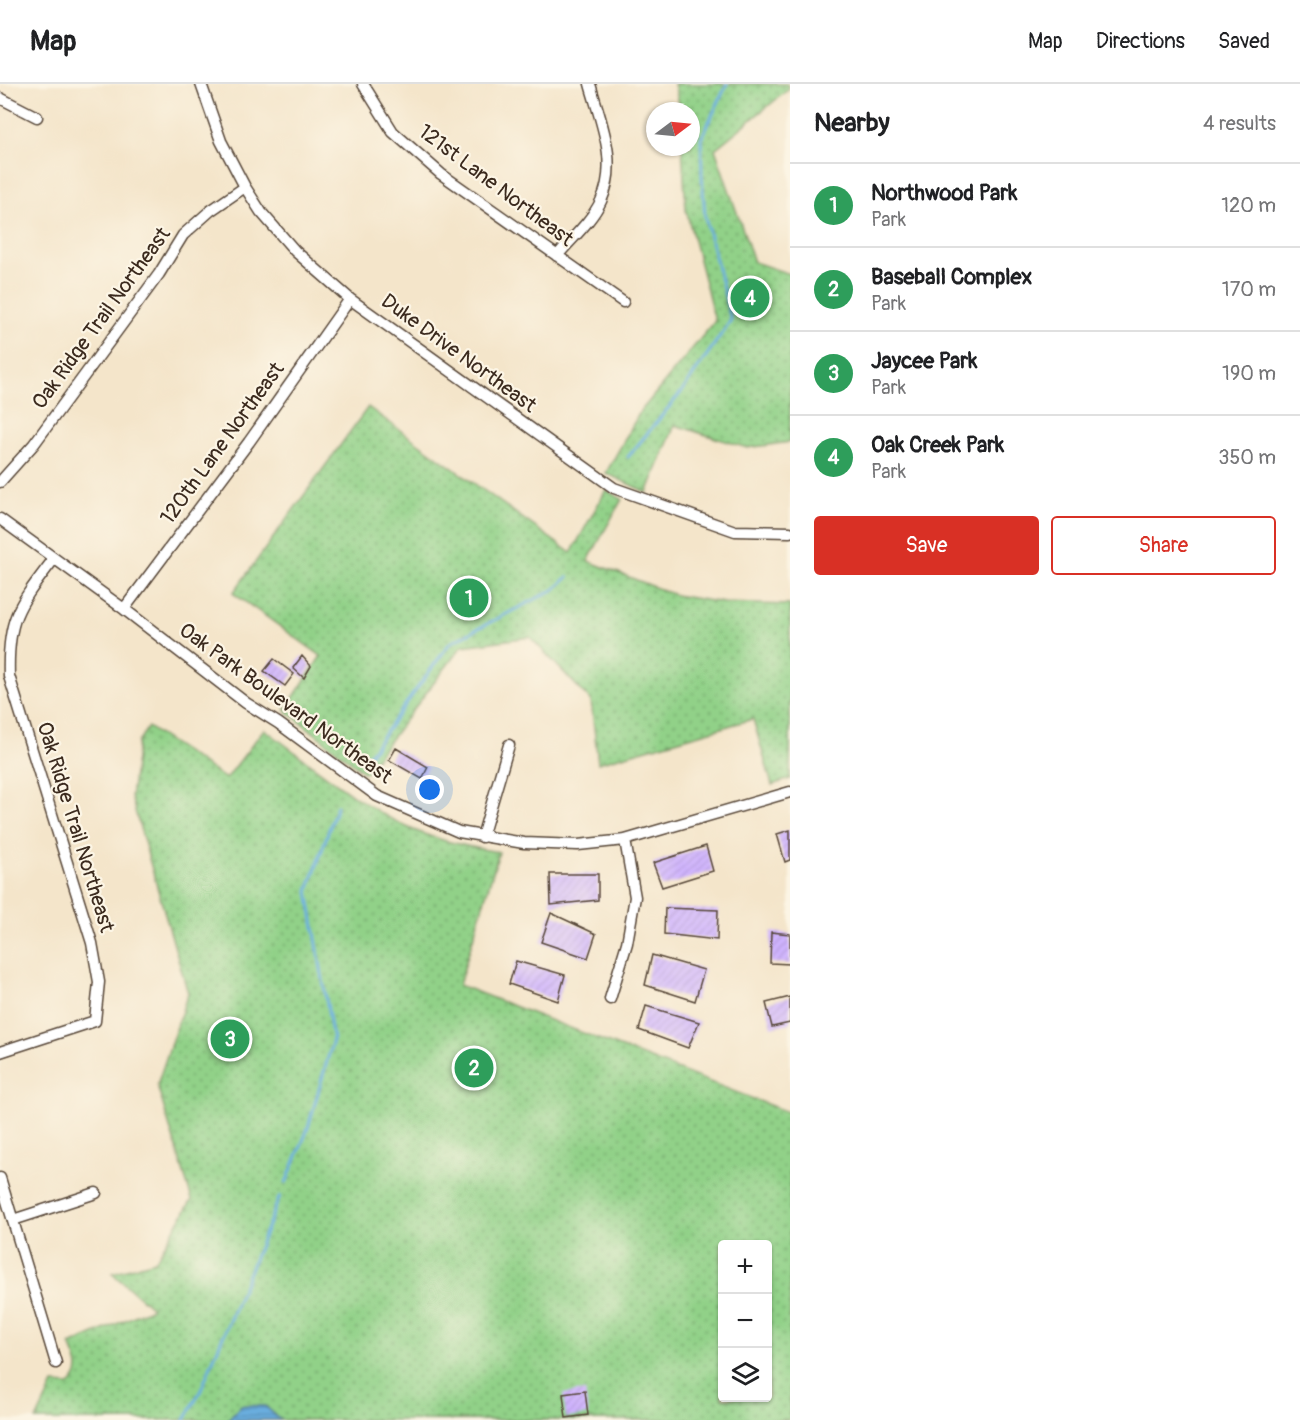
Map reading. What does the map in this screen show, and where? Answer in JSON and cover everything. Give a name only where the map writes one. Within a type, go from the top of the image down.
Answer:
[{"type":"street","name":"Duke Drive Northeast","points":[[201,84],[221,141],[261,212],[295,251],[350,299],[614,489],[735,531],[790,532]]},
{"type":"street","name":"121st Lane Northeast","points":[[363,84],[393,132],[441,174],[622,302]]},
{"type":"street","points":[[557,256],[600,202],[609,177],[610,156],[591,84]]},
{"type":"street","points":[[0,98],[37,117]]},
{"type":"street","name":"Oak Ridge Trail Northeast","points":[[0,482],[34,444],[159,274],[183,235],[210,211],[245,187]]},
{"type":"street","name":"120th Lane Northeast","points":[[124,609],[249,442],[350,299]]},
{"type":"street","name":"Oak Park Boulevard Northeast","points":[[0,519],[53,560],[124,609],[246,703],[278,723],[378,796],[459,832],[524,843],[578,845],[625,840],[790,792]]},
{"type":"street","name":"Oak Ridge Trail Northeast","points":[[0,1052],[95,1021],[99,982],[92,943],[9,676],[8,645],[19,605],[53,560]]},
{"type":"street","points":[[482,837],[509,745]]},
{"type":"street","points":[[610,999],[627,943],[635,897],[625,840]]},
{"type":"street","points":[[0,1178],[56,1363]]},
{"type":"street","points":[[13,1220],[96,1192]]},
{"type":"green space","points":[[674,84],[787,84],[789,89],[715,149],[754,262],[790,274],[790,442],[747,448],[675,425],[647,493],[606,473],[640,412],[715,321],[686,210],[683,156],[700,156],[700,102],[679,102]]},
{"type":"green space","points":[[368,407],[571,553],[606,490],[622,499],[588,561],[675,595],[724,603],[790,605],[790,779],[772,785],[753,719],[598,763],[591,701],[530,637],[462,646],[365,773],[285,710],[321,656],[233,593]]},
{"type":"green space","points":[[148,727],[226,779],[264,729],[350,793],[405,826],[439,839],[499,852],[459,985],[790,1113],[790,1420],[36,1420],[53,1384],[69,1385],[76,1376],[78,1366],[70,1345],[152,1308],[112,1273],[155,1261],[192,1200],[157,1085],[188,993],[131,797],[138,742]]},
{"type":"water","points":[[241,1405],[265,1406],[281,1420],[228,1420]]},
{"type":"building","points":[[302,656],[311,666],[304,678],[293,668]]},
{"type":"building","points":[[274,659],[294,674],[285,686],[264,671]]},
{"type":"building","points":[[396,748],[428,767],[422,779],[389,760]]},
{"type":"building","points":[[790,830],[790,860],[785,862],[777,834]]},
{"type":"building","points":[[706,846],[713,871],[662,887],[653,863]]},
{"type":"building","points":[[550,874],[598,874],[598,900],[551,905]]},
{"type":"building","points":[[665,908],[718,910],[717,940],[664,934]]},
{"type":"building","points":[[551,913],[596,934],[588,958],[541,942]]},
{"type":"building","points":[[771,932],[790,934],[790,964],[770,963]]},
{"type":"building","points":[[652,955],[704,970],[695,1001],[645,985]]},
{"type":"building","points":[[516,961],[565,975],[558,1001],[509,984]]},
{"type":"building","points":[[790,997],[790,1023],[772,1027],[766,1003]]},
{"type":"building","points":[[646,1006],[699,1022],[688,1048],[639,1030]]},
{"type":"building","points":[[585,1391],[588,1415],[566,1418],[563,1394]]},
{"type":"waterway","points":[[628,457],[683,390],[731,320],[705,217],[701,139],[727,84]]},
{"type":"waterway","points":[[366,759],[450,643],[555,589],[568,577]]},
{"type":"waterway","points":[[286,1183],[307,1131],[333,1040],[308,891],[337,806]]},
{"type":"waterway","points":[[185,1420],[201,1390],[280,1196]]},
{"type":"place","name":"Oak Creek Park","points":[[750,298]]},
{"type":"place","name":"Northwood Park","points":[[469,598]]},
{"type":"place","name":"Jaycee Park","points":[[230,1039]]},
{"type":"place","name":"Baseball Complex","points":[[474,1068]]}]
